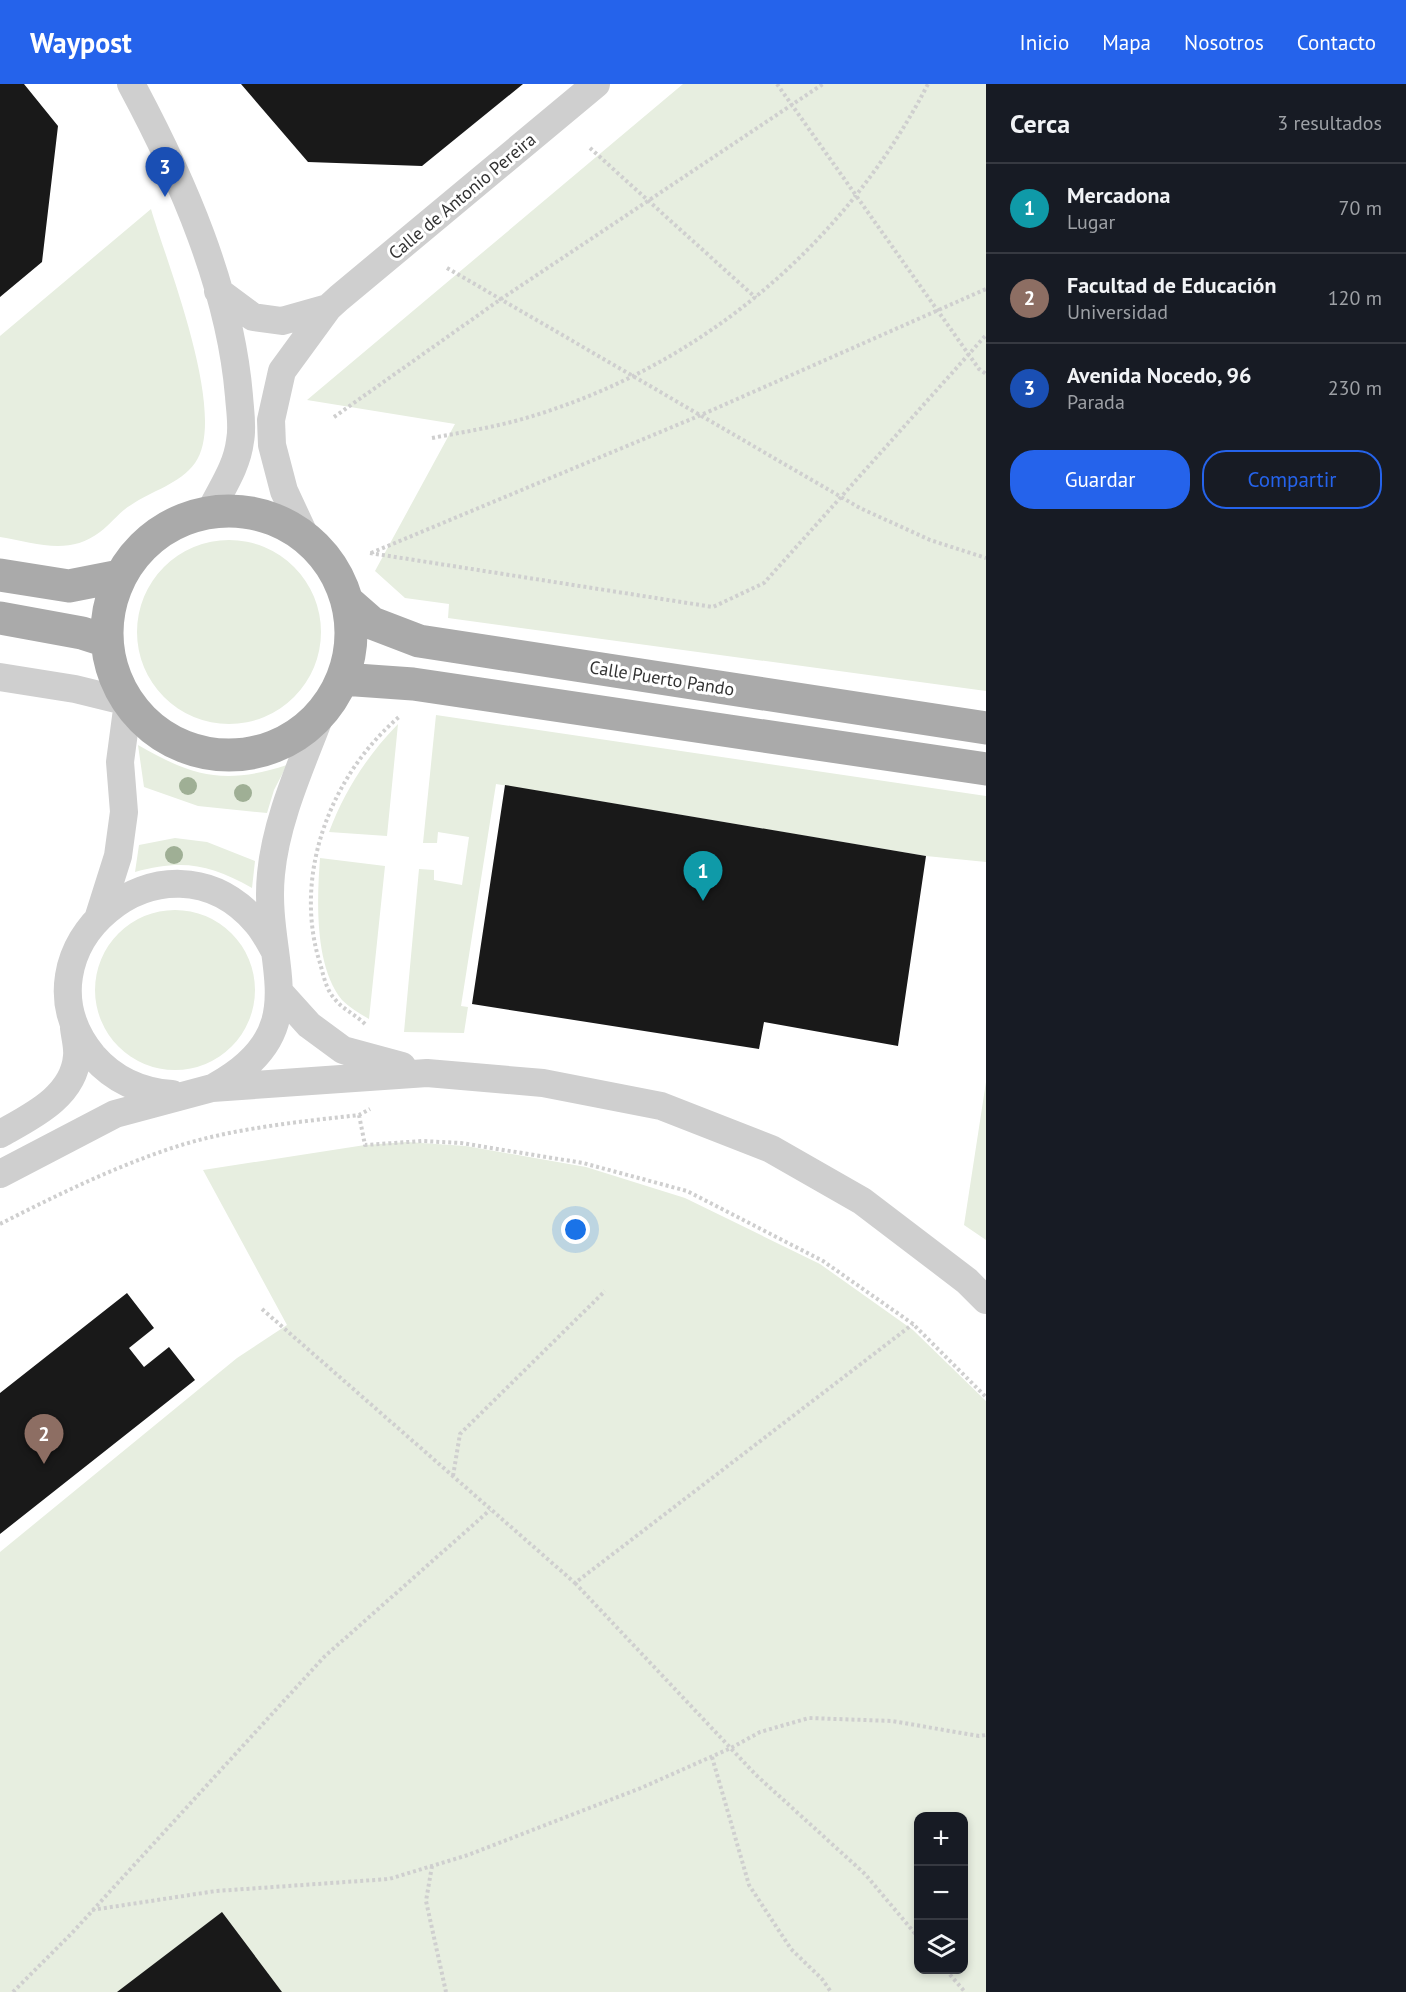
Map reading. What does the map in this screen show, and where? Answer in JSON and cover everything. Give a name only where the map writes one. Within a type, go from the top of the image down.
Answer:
[{"type":"main road","points":[[243,510],[275,519],[305,536],[332,566],[348,602],[351,641],[342,680],[321,713],[299,733],[272,747],[242,754],[212,754],[182,746],[156,731],[128,702],[115,677],[107,641],[107,620],[120,576],[131,560],[153,537],[180,521],[210,512],[243,510]]},
{"type":"main road","points":[[0,575],[69,586],[120,576]]},
{"type":"main road","name":"Calle Puerto Pando","points":[[348,602],[372,623],[420,641],[986,728]]},
{"type":"main road","points":[[0,618],[82,633],[107,641]]},
{"type":"main road","points":[[342,680],[413,684],[986,769]]},
{"type":"street","points":[[131,84],[171,168],[202,243],[218,291],[237,368],[241,440],[235,464],[210,512]]},
{"type":"street","name":"Calle de Antonio Pereira","points":[[305,536],[284,491],[272,446],[271,420],[282,371],[328,308],[596,84]]},
{"type":"street","name":"Calle de Antonio Pereira","points":[[218,291],[253,317],[282,321],[328,308]]},
{"type":"street","points":[[0,677],[75,689],[128,702],[120,762],[124,812],[118,855],[99,916]]},
{"type":"street","points":[[212,1088],[239,1073],[260,1051],[275,1024],[281,993],[274,950],[270,876],[277,836],[321,713]]},
{"type":"street","points":[[0,1134],[42,1110],[64,1088],[75,1070],[78,1054],[69,992],[72,965],[82,938],[99,916],[122,897],[151,886],[181,883],[210,889],[237,903],[259,924],[274,950]]},
{"type":"street","points":[[281,993],[309,1025],[342,1050],[427,1073]]},
{"type":"street","points":[[73,1020],[91,1053],[103,1067],[126,1083],[152,1093],[180,1095]]},
{"type":"street","points":[[0,1174],[116,1114],[212,1088],[427,1073],[543,1083],[661,1107],[771,1149],[853,1195],[980,1288]]},
{"type":"path","points":[[777,84],[968,354],[986,374]]},
{"type":"path","points":[[334,417],[501,299],[823,84]]},
{"type":"path","points":[[432,438],[525,418],[600,392],[704,336],[756,298],[796,262],[856,196],[896,140],[928,84]]},
{"type":"path","points":[[590,148],[756,298]]},
{"type":"path","points":[[447,268],[841,497],[930,540],[986,558]]},
{"type":"path","points":[[986,289],[701,416],[370,554],[713,606],[764,583],[986,334]]},
{"type":"path","points":[[372,1030],[343,1008],[332,996],[326,982],[316,948],[311,914],[312,879],[317,845],[348,777],[373,739],[400,716]]},
{"type":"path","points":[[0,1224],[70,1189],[177,1146],[266,1126],[359,1115],[371,1108]]},
{"type":"path","points":[[359,1115],[365,1144],[422,1141],[461,1143],[583,1163],[687,1191],[823,1261],[913,1324],[986,1397]]},
{"type":"path","points":[[453,1477],[460,1434],[605,1291]]},
{"type":"path","points":[[262,1309],[575,1583],[756,1775],[865,1874],[914,1932]]},
{"type":"path","points":[[575,1583],[913,1324]]},
{"type":"path","points":[[13,1992],[92,1910],[324,1657],[490,1509]]},
{"type":"path","points":[[92,1910],[216,1891],[390,1879],[468,1856],[609,1801],[731,1748],[760,1732],[809,1718],[892,1721],[978,1736],[986,1740]]},
{"type":"path","points":[[978,1736],[986,1735]]},
{"type":"path","points":[[712,1756],[749,1885],[791,1949],[822,1979],[831,1992]]},
{"type":"path","points":[[432,1866],[426,1901],[446,1992]]},
{"type":"path","points":[[949,1974],[964,1992]]},
{"type":"shaded area","points":[[683,84],[986,84],[986,691],[448,618],[449,604],[405,598],[375,571],[455,424],[307,400]]},
{"type":"shaded area","points":[[151,209],[181,301],[200,376],[205,411],[204,441],[195,463],[173,482],[127,508],[104,529],[76,544],[52,546],[0,537],[0,336]]},
{"type":"shaded area","points":[[229,540],[264,547],[294,567],[314,597],[321,632],[314,667],[294,697],[264,717],[229,724],[194,717],[164,697],[144,667],[137,632],[144,597],[164,567],[194,547]]},
{"type":"shaded area","points":[[436,715],[986,796],[986,862],[926,856],[496,784],[461,1006],[468,1007],[464,1033],[404,1032],[419,869],[434,870],[434,880],[462,885],[469,837],[438,832],[437,843],[423,843]]},
{"type":"shaded area","points":[[398,724],[387,836],[329,832],[358,774],[376,748]]},
{"type":"shaded area","points":[[138,745],[193,771],[210,774],[245,775],[287,765],[274,790],[267,813],[198,806],[144,787]]},
{"type":"shaded area","points":[[175,838],[207,842],[255,861],[252,888],[223,874],[195,866],[167,866],[135,872],[139,845]]},
{"type":"shaded area","points":[[320,858],[385,866],[369,1019],[342,1000],[326,969],[319,932]]},
{"type":"shaded area","points":[[175,910],[191,911],[206,916],[220,923],[232,933],[242,945],[249,959],[254,974],[254,1006],[249,1021],[242,1035],[232,1047],[220,1057],[206,1064],[191,1069],[175,1070],[159,1069],[144,1064],[130,1057],[118,1047],[108,1035],[101,1021],[96,1006],[95,990],[96,974],[101,959],[108,945],[118,933],[130,923],[144,916],[159,911]]},
{"type":"shaded area","points":[[986,1082],[986,1240],[964,1225]]},
{"type":"shaded area","points":[[407,1142],[466,1146],[586,1167],[685,1198],[820,1264],[913,1330],[986,1401],[986,1992],[0,1992],[0,1552],[237,1358],[287,1325],[203,1170],[365,1145]]},
{"type":"building","points":[[0,84],[24,84],[58,126],[42,262],[0,297]]},
{"type":"building","points":[[241,84],[523,84],[422,166],[308,162]]},
{"type":"building","points":[[505,785],[926,856],[898,1046],[764,1022],[759,1049],[472,1004]]},
{"type":"building","points":[[127,1293],[154,1328],[129,1348],[144,1367],[169,1347],[195,1380],[0,1534],[0,1393]]},
{"type":"building","points":[[222,1912],[282,1992],[117,1992]]},
{"type":"place","name":"Avenida Nocedo, 96","points":[[165,197]]},
{"type":"place","name":"Mercadona","points":[[703,901]]},
{"type":"place","name":"Facultad de Educación","points":[[44,1464]]}]
